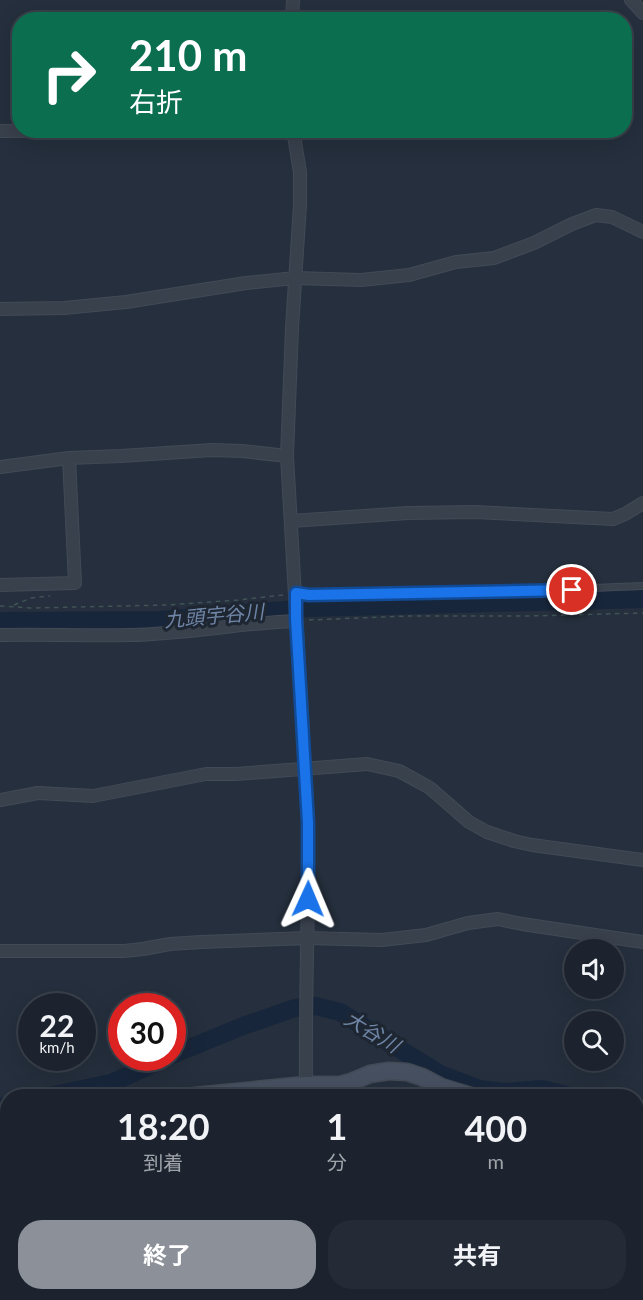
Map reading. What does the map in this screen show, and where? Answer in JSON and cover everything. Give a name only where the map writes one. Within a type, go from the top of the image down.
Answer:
[{"type":"street","points":[[631,0],[643,13]]},
{"type":"street","points":[[294,138],[300,172],[300,205],[287,456],[308,834],[305,1014],[311,1089],[340,1085],[370,1074],[389,1071],[407,1072],[445,1089]]},
{"type":"street","points":[[0,309],[64,308],[126,302],[246,283],[296,279],[361,280],[409,275],[456,262],[494,258],[596,215],[612,217],[643,232]]},
{"type":"street","points":[[0,468],[69,458],[213,450],[287,456]]},
{"type":"street","points":[[0,585],[75,583],[69,458]]},
{"type":"street","points":[[291,521],[408,513],[474,512],[613,519],[643,503]]},
{"type":"street","points":[[0,635],[130,635],[296,620]]},
{"type":"street","points":[[0,800],[38,793],[93,796],[206,774],[236,774],[367,764],[399,771],[430,788],[469,822],[487,832],[532,845],[643,860]]},
{"type":"street","points":[[0,951],[124,951],[143,950],[170,944],[307,938],[382,940],[426,935],[468,923],[498,919],[643,942]]},
{"type":"lane","points":[[295,595],[643,586]]},
{"type":"path","points":[[0,606],[32,608],[167,605],[295,595]]},
{"type":"path","points":[[296,620],[643,613]]},
{"type":"waterway","name":"九頭宇谷川","points":[[0,621],[161,620],[309,608],[643,599]]},
{"type":"waterway","name":"大谷川","points":[[186,1049],[295,1008],[316,1006],[340,1012],[440,1074],[479,1089]]},
{"type":"waterway","name":"大谷川","points":[[82,1089],[111,1083],[138,1071]]},
{"type":"route","points":[[308,899],[308,823],[296,593],[309,595],[572,590]]}]
